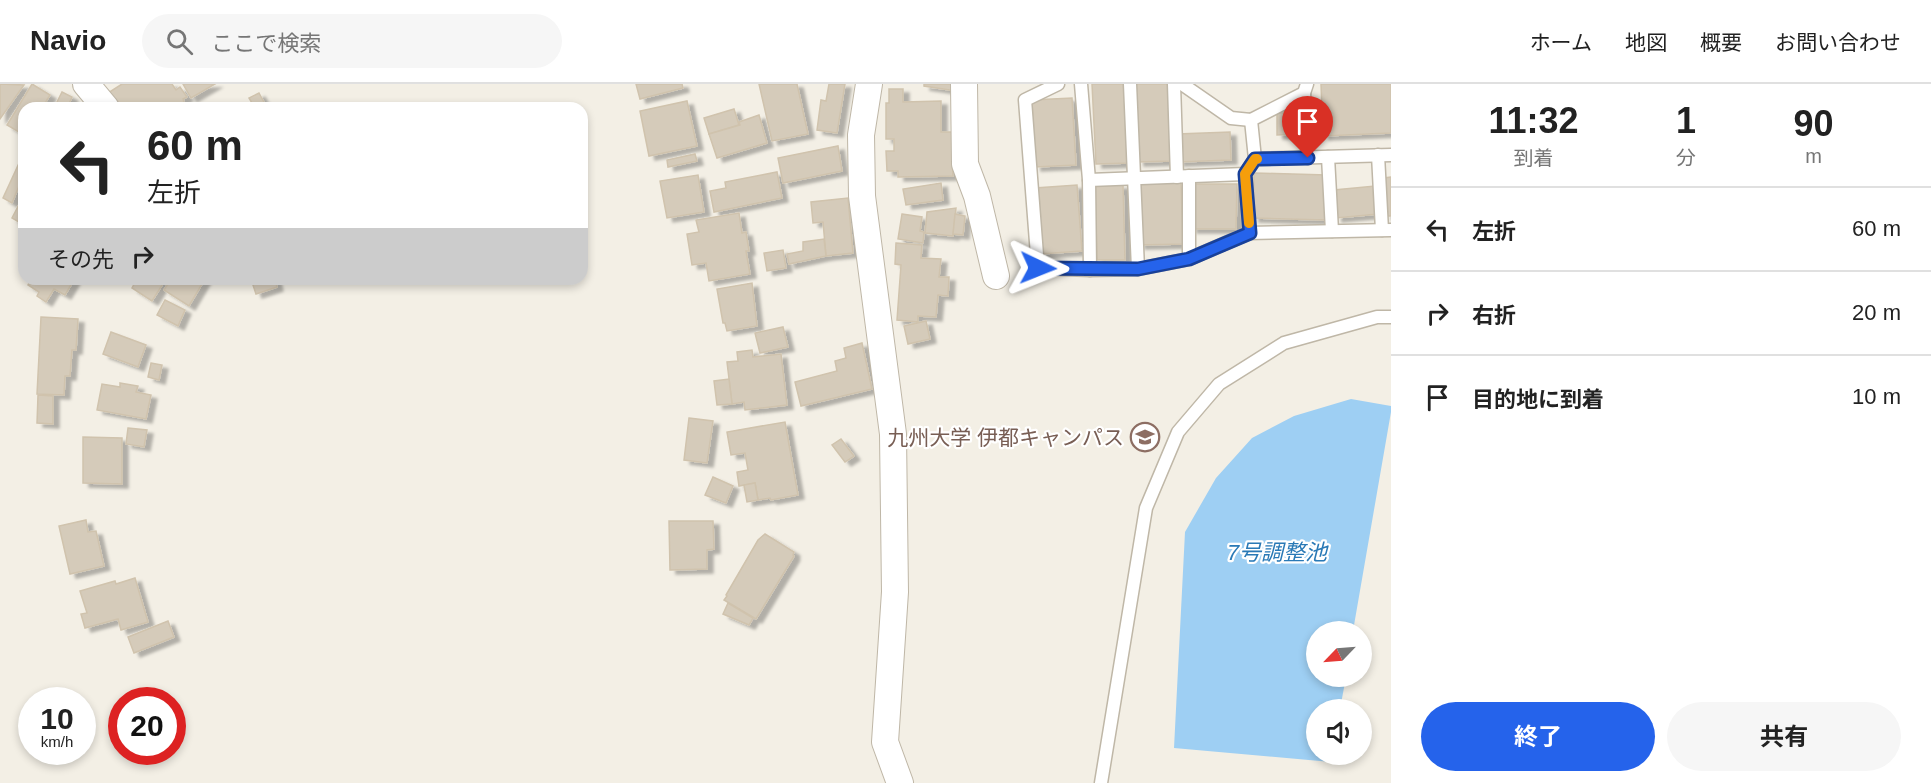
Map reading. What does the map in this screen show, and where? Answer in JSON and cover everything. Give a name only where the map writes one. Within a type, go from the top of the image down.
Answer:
[{"type":"street","points":[[86,84],[101,102]]},
{"type":"street","points":[[869,84],[861,135],[862,195],[893,434],[895,592],[885,742],[900,783]]},
{"type":"street","points":[[964,84],[965,164],[977,196],[996,276]]},
{"type":"lane","points":[[1058,84],[1025,99],[1038,268],[1138,269],[1189,259],[1250,233],[1386,230],[1378,155]]},
{"type":"lane","points":[[1081,84],[1089,180],[1090,270]]},
{"type":"lane","points":[[1130,84],[1138,269]]},
{"type":"lane","points":[[1174,84],[1189,259]]},
{"type":"lane","points":[[1182,84],[1231,118],[1251,120],[1305,88],[1308,158]]},
{"type":"lane","points":[[1250,233],[1245,174],[1255,159],[1251,120]]},
{"type":"lane","points":[[1255,159],[1391,155]]},
{"type":"lane","points":[[1328,157],[1332,231]]},
{"type":"lane","points":[[1089,180],[1245,174]]},
{"type":"lane","points":[[1101,783],[1146,508],[1178,432],[1219,384],[1284,344],[1377,317],[1391,317]]},
{"type":"water","name":"7号調整池","points":[[1351,399],[1391,406],[1355,621],[1306,621],[1306,687],[1344,687],[1342,699],[1306,699],[1306,760],[1174,748],[1185,532],[1216,478],[1252,438],[1294,416]]},
{"type":"building","points":[[0,84],[24,85],[0,119]]},
{"type":"building","points":[[32,84],[50,95],[46,102],[21,102]]},
{"type":"building","points":[[122,84],[172,84],[176,90],[180,87],[187,97],[183,99],[184,102],[114,102],[108,93]]},
{"type":"building","points":[[183,84],[215,84],[191,98]]},
{"type":"building","points":[[636,84],[682,84],[683,88],[640,99]]},
{"type":"building","points":[[759,84],[797,84],[808,134],[772,141]]},
{"type":"building","points":[[829,84],[845,84],[837,133],[817,130],[821,100],[826,101]]},
{"type":"building","points":[[924,84],[957,84],[956,91],[924,86]]},
{"type":"building","points":[[1092,84],[1126,84],[1130,163],[1096,164]]},
{"type":"building","points":[[1134,84],[1168,84],[1172,161],[1138,162]]},
{"type":"building","points":[[1321,84],[1391,84],[1391,133],[1323,136]]},
{"type":"building","points":[[889,89],[903,89],[903,102],[941,101],[941,132],[952,132],[953,176],[898,177],[898,171],[887,171],[886,151],[894,151],[894,139],[886,139],[886,103],[889,103]]},
{"type":"building","points":[[62,92],[72,97],[70,102],[57,102]]},
{"type":"building","points":[[259,93],[264,102],[251,102],[249,98]]},
{"type":"building","points":[[1072,98],[1076,165],[1035,167],[1032,100]]},
{"type":"building","points":[[687,101],[697,146],[649,156],[640,111]]},
{"type":"building","points":[[18,107],[18,131],[7,125]]},
{"type":"building","points":[[734,109],[739,125],[709,134],[704,118]]},
{"type":"building","points":[[1277,113],[1298,113],[1299,134],[1277,135]]},
{"type":"building","points":[[759,115],[767,143],[717,158],[709,134],[740,125],[739,122]]},
{"type":"building","points":[[1230,132],[1231,160],[1178,162],[1177,134]]},
{"type":"building","points":[[838,146],[842,171],[783,183],[778,158]]},
{"type":"building","points":[[695,154],[697,161],[668,167],[667,160]]},
{"type":"building","points":[[18,165],[18,188],[12,203],[3,198]]},
{"type":"building","points":[[777,172],[782,198],[714,212],[710,191],[726,188],[725,182]]},
{"type":"building","points":[[1254,173],[1327,175],[1326,220],[1253,218]]},
{"type":"building","points":[[698,175],[704,212],[667,218],[660,181]]},
{"type":"building","points":[[1391,177],[1391,216],[1386,216],[1384,178]]},
{"type":"building","points":[[941,183],[943,200],[906,205],[903,189]]},
{"type":"building","points":[[1181,183],[1183,244],[1139,245],[1137,184]]},
{"type":"building","points":[[1191,184],[1237,184],[1236,229],[1191,229]]},
{"type":"building","points":[[1077,185],[1082,251],[1040,254],[1035,188]]},
{"type":"building","points":[[1123,185],[1125,260],[1097,260],[1095,186]]},
{"type":"building","points":[[1375,186],[1378,214],[1336,218],[1334,190]]},
{"type":"building","points":[[848,198],[853,253],[826,256],[823,222],[813,223],[811,202]]},
{"type":"building","points":[[18,206],[18,222],[12,218]]},
{"type":"building","points":[[956,208],[953,236],[925,233],[927,212]]},
{"type":"building","points":[[739,213],[742,233],[746,232],[749,251],[746,251],[750,274],[709,281],[706,263],[692,265],[687,234],[699,232],[696,220]]},
{"type":"building","points":[[902,214],[922,217],[920,231],[924,232],[923,243],[898,239]]},
{"type":"building","points":[[955,214],[965,216],[963,235],[953,234]]},
{"type":"building","points":[[824,239],[826,256],[789,264],[787,254],[803,251],[803,242]]},
{"type":"building","points":[[896,243],[922,245],[921,258],[941,259],[939,277],[949,277],[948,296],[938,295],[936,317],[918,316],[918,322],[897,320],[901,265],[895,264]]},
{"type":"building","points":[[783,250],[786,268],[767,271],[764,253]]},
{"type":"building","points":[[752,283],[757,326],[727,331],[723,323],[717,289]]},
{"type":"building","points":[[28,285],[71,285],[65,295],[54,289],[46,302],[37,296],[39,292]]},
{"type":"building","points":[[134,285],[162,285],[152,301],[132,288]]},
{"type":"building","points":[[167,285],[201,285],[189,306],[164,290]]},
{"type":"building","points":[[253,285],[276,285],[277,287],[256,294]]},
{"type":"building","points":[[165,300],[185,310],[178,326],[157,315]]},
{"type":"building","points":[[41,317],[78,319],[76,350],[72,350],[70,376],[65,376],[64,395],[37,394]]},
{"type":"building","points":[[926,321],[930,339],[908,344],[904,326]]},
{"type":"building","points":[[783,327],[788,347],[760,353],[755,333]]},
{"type":"building","points":[[111,332],[146,345],[138,367],[103,354]]},
{"type":"building","points":[[862,343],[872,389],[801,406],[795,382],[837,371],[835,361],[846,358],[844,348]]},
{"type":"building","points":[[752,350],[753,357],[781,354],[787,405],[745,410],[744,402],[732,404],[727,362],[738,361],[737,352]]},
{"type":"building","points":[[151,363],[162,365],[159,380],[148,377]]},
{"type":"building","points":[[729,379],[732,404],[717,405],[714,381]]},
{"type":"building","points":[[120,383],[138,386],[136,392],[151,395],[146,419],[97,410],[102,384],[120,387]]},
{"type":"building","points":[[38,395],[53,396],[53,424],[37,423]]},
{"type":"building","points":[[689,418],[713,421],[707,463],[684,460]]},
{"type":"building","points":[[785,422],[798,495],[758,500],[755,483],[739,486],[737,472],[748,470],[745,453],[731,455],[727,432]]},
{"type":"building","points":[[128,428],[147,430],[144,447],[126,444]]},
{"type":"building","points":[[83,437],[122,438],[122,484],[83,483]]},
{"type":"building","points":[[841,439],[854,456],[845,462],[832,445]]},
{"type":"building","points":[[713,477],[733,486],[726,503],[705,495]]},
{"type":"building","points":[[755,483],[758,500],[747,502],[744,485]]},
{"type":"building","points":[[86,520],[88,532],[96,531],[104,566],[70,574],[59,526]]},
{"type":"building","points":[[669,521],[713,521],[714,549],[707,550],[707,569],[670,570]]},
{"type":"building","points":[[765,534],[794,552],[794,556],[756,619],[724,600],[758,540]]},
{"type":"building","points":[[135,578],[148,622],[121,630],[118,619],[85,628],[81,614],[87,613],[80,591]]},
{"type":"building","points":[[728,603],[753,618],[749,625],[723,614]]},
{"type":"building","points":[[168,621],[174,637],[134,653],[128,637]]},
{"type":"slow traffic","points":[[1249,223],[1245,174],[1257,159]]},
{"type":"place","name":"九州大学 伊都キャンパス","points":[[1145,437]]},
{"type":"route","points":[[1038,268],[1138,269],[1189,259],[1250,233],[1245,174],[1255,159],[1308,158]]}]
